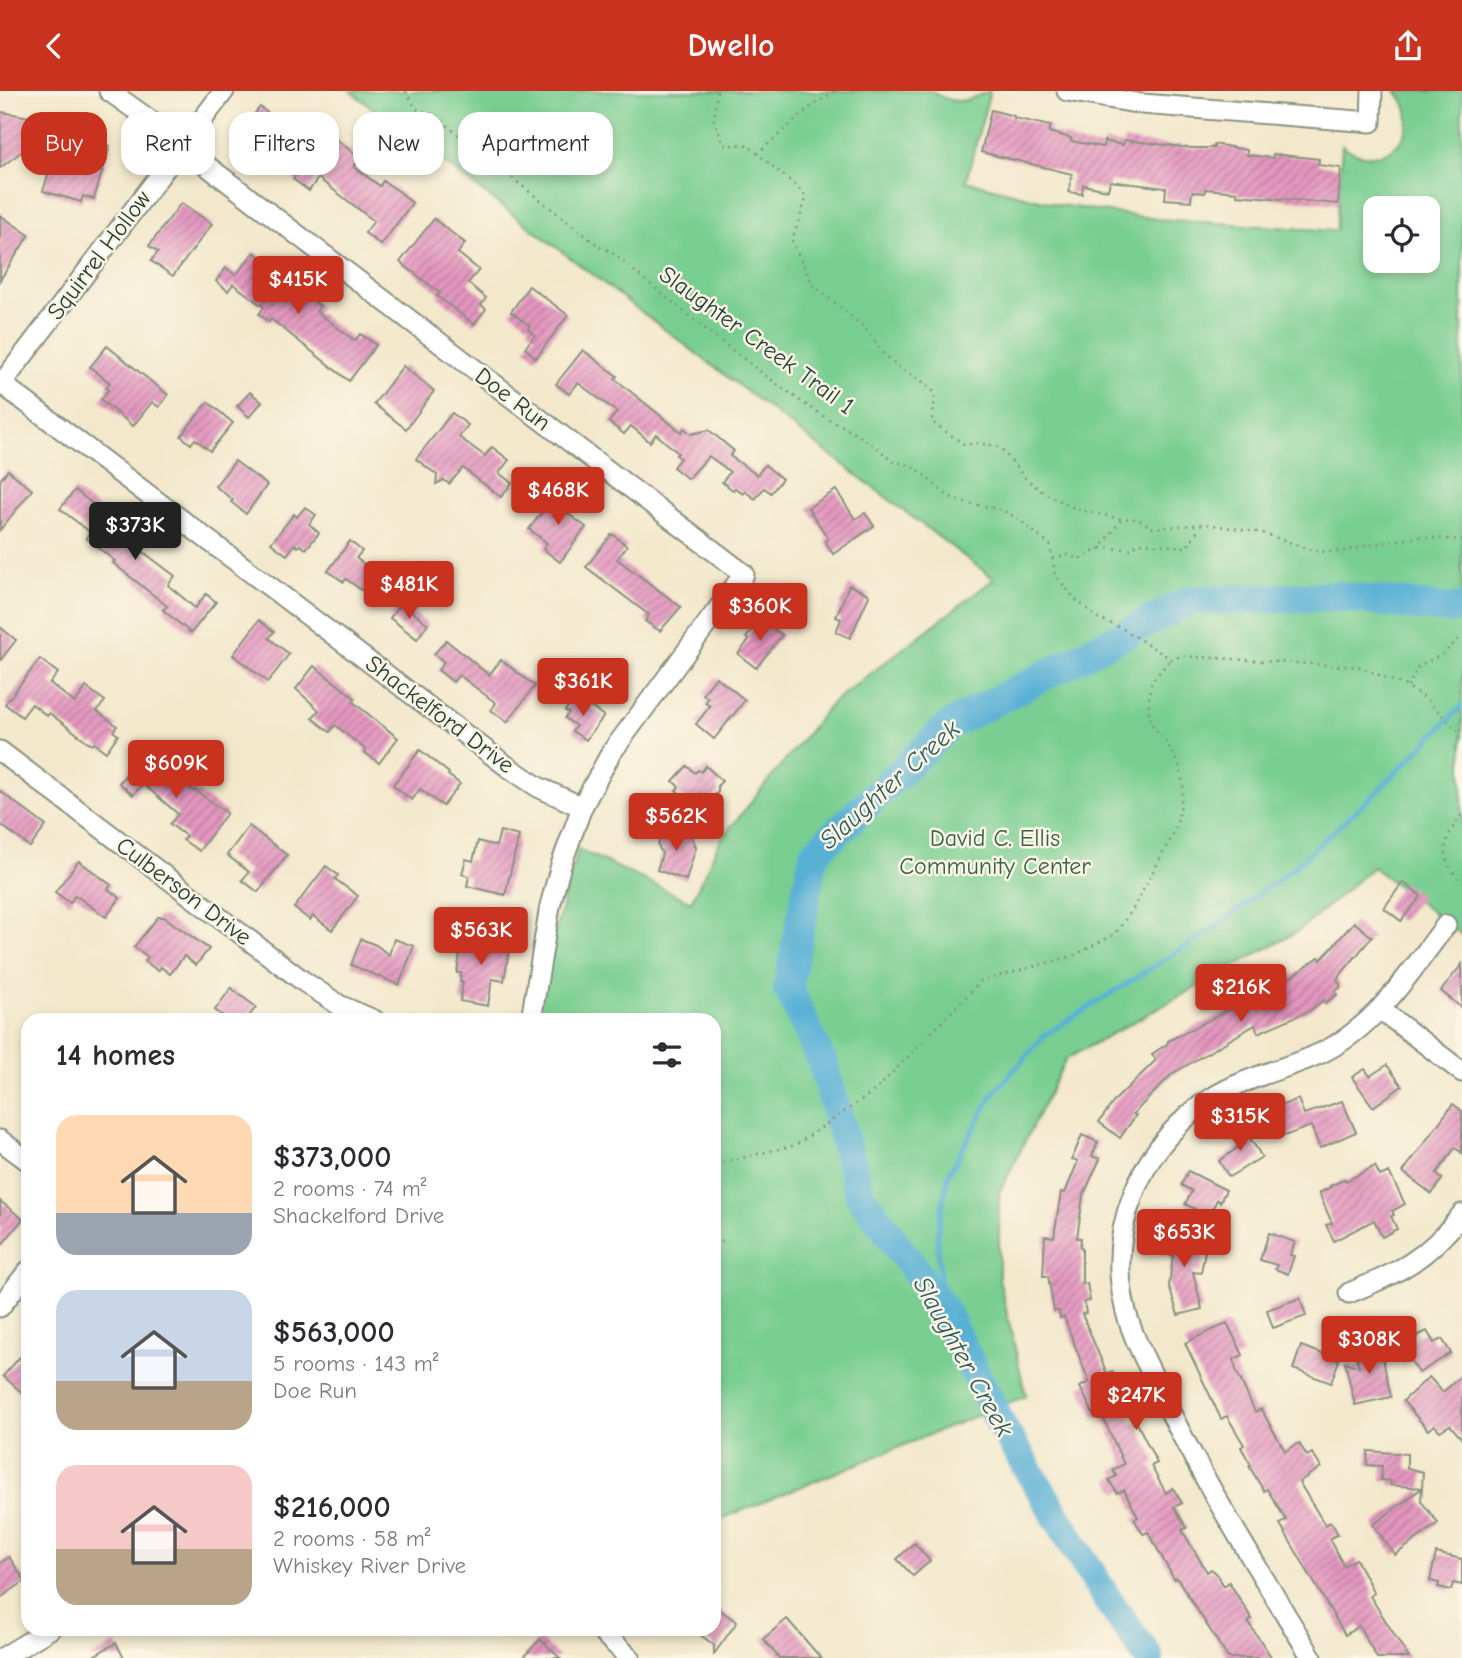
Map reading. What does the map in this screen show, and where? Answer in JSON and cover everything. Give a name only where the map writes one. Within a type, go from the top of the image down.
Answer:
[{"type":"street","points":[[109,91],[138,112]]},
{"type":"street","name":"Squirrel Hollow","points":[[208,112],[224,91]]},
{"type":"street","points":[[1067,91],[1142,104],[1371,122],[1372,91]]},
{"type":"street","name":"Doe Run","points":[[215,173],[744,574],[611,753],[582,807],[561,865],[550,907],[532,1013]]},
{"type":"street","name":"Squirrel Hollow","points":[[1,385],[160,175]]},
{"type":"street","name":"Shackelford Drive","points":[[1,385],[508,767],[538,787],[582,807]]},
{"type":"street","name":"Culberson Drive","points":[[0,751],[303,981],[339,1005],[358,1013]]},
{"type":"street","points":[[1312,1658],[1203,1475],[1128,1321],[1120,1278],[1123,1229],[1138,1181],[1166,1138],[1181,1122],[1202,1104],[1245,1082],[1322,1052],[1358,1028],[1381,1010],[1446,925]]},
{"type":"street","points":[[1381,1010],[1462,1072]]},
{"type":"street","points":[[0,1140],[21,1156]]},
{"type":"street","points":[[1349,1293],[1399,1272],[1420,1258],[1446,1234],[1462,1214]]},
{"type":"street","points":[[0,1307],[21,1280]]},
{"type":"street","points":[[2,1658],[38,1636]]},
{"type":"street","points":[[606,1636],[630,1658]]},
{"type":"path","name":"Slaughter Creek Trail 1","points":[[406,91],[416,109],[435,115],[456,133],[488,153],[517,182],[811,408],[840,427],[858,433],[879,447],[892,462],[902,462],[929,477],[948,496],[1004,511],[1050,545],[1055,575],[1075,599],[1098,618],[1171,659]]},
{"type":"path","points":[[717,91],[713,120],[723,143],[744,143],[774,165],[804,194],[805,202],[792,241],[813,285],[865,328],[883,353],[901,369],[921,380],[933,391],[935,396],[932,422],[965,445],[979,443],[1000,447],[1024,477],[1043,492],[1076,509],[1121,519],[1138,519],[1153,528],[1207,524],[1244,529],[1314,551],[1329,552],[1420,537],[1462,540]]},
{"type":"path","points":[[757,154],[808,108],[835,91]]},
{"type":"path","points":[[1101,548],[1121,519]]},
{"type":"path","points":[[1052,558],[1068,555],[1079,559],[1101,548],[1131,549],[1138,543],[1186,547],[1201,525]]},
{"type":"path","points":[[1408,687],[1418,667],[1444,653],[1462,636]]},
{"type":"path","points":[[721,1163],[796,1145],[876,1090],[981,981],[1073,955],[1115,934],[1133,909],[1175,831],[1180,810],[1180,767],[1167,743],[1152,725],[1148,700],[1152,681],[1171,659],[1183,656],[1360,667],[1408,687],[1426,698],[1462,735]]},
{"type":"path","points":[[1462,815],[1452,826],[1445,845],[1450,868],[1462,882]]},
{"type":"path","points":[[721,1241],[729,1243]]},
{"type":"green space","name":"David C. Ellis Community Center","points":[[350,91],[932,91],[958,101],[990,91],[966,181],[1059,205],[1157,219],[1336,231],[1342,145],[1358,154],[1373,156],[1387,152],[1398,144],[1408,119],[1405,105],[1395,91],[1462,91],[1462,935],[1373,867],[1300,930],[1066,1059],[999,1193],[999,1279],[1026,1396],[721,1519],[721,1013],[532,1013],[578,849],[691,902],[721,839],[832,703],[994,579],[461,175],[613,175],[613,112],[458,112],[458,173],[444,162],[444,112],[378,112]]},
{"type":"building","points":[[991,110],[1051,126],[1049,132],[1071,138],[1071,141],[1103,147],[1104,141],[1123,145],[1124,140],[1192,148],[1214,148],[1214,144],[1247,150],[1247,155],[1273,158],[1273,154],[1319,159],[1318,165],[1341,168],[1338,204],[1237,195],[1237,192],[1205,189],[1205,193],[1192,192],[1191,201],[1165,199],[1166,188],[1110,181],[1108,190],[1083,185],[1082,194],[1069,192],[1072,174],[981,152]]},
{"type":"building","points":[[1,112],[21,115],[21,152],[0,168]]},
{"type":"building","points":[[339,142],[353,153],[353,175],[365,175],[380,186],[383,181],[412,203],[381,245],[365,233],[374,221],[318,178],[309,191],[293,179],[296,175],[339,175]]},
{"type":"building","points":[[48,175],[101,175],[94,199],[83,196],[81,202],[43,191]]},
{"type":"building","points":[[181,203],[212,224],[173,276],[151,261],[158,252],[149,246]]},
{"type":"building","points":[[0,215],[29,235],[0,280]]},
{"type":"building","points":[[434,219],[465,243],[458,253],[479,270],[468,283],[486,298],[481,305],[486,309],[474,324],[437,296],[440,293],[400,262]]},
{"type":"building","points":[[254,252],[273,266],[271,269],[277,276],[307,300],[309,297],[320,306],[316,311],[355,341],[360,334],[376,345],[349,381],[271,319],[269,322],[259,314],[264,307],[233,284],[228,291],[216,281],[226,268],[236,275]]},
{"type":"building","points":[[529,286],[568,315],[536,358],[525,348],[535,335],[528,329],[530,326],[511,312]]},
{"type":"building","points":[[107,346],[168,395],[159,407],[152,402],[133,426],[101,400],[110,383],[90,367]]},
{"type":"building","points":[[583,350],[681,432],[684,428],[691,434],[709,430],[734,451],[730,456],[757,475],[765,465],[782,479],[771,493],[764,488],[755,499],[745,491],[743,494],[722,482],[730,472],[709,456],[688,479],[673,467],[680,458],[676,455],[678,453],[656,434],[650,442],[631,426],[624,434],[609,422],[617,412],[578,383],[569,394],[556,384]]},
{"type":"building","points":[[403,366],[434,391],[406,429],[374,404]]},
{"type":"building","points":[[250,392],[262,402],[249,417],[237,406]]},
{"type":"building","points":[[208,402],[233,423],[210,451],[195,439],[191,444],[181,436]]},
{"type":"building","points":[[452,413],[468,425],[459,437],[485,456],[492,447],[509,460],[499,473],[512,483],[501,497],[463,468],[449,484],[444,480],[436,484],[437,475],[416,459]]},
{"type":"building","points":[[235,461],[267,485],[246,514],[215,486]]},
{"type":"building","points":[[8,470],[32,490],[0,530],[0,480]]},
{"type":"building","points":[[75,490],[117,523],[113,529],[175,576],[168,585],[195,608],[206,594],[216,602],[191,633],[163,610],[167,606],[86,538],[90,532],[60,509]]},
{"type":"building","points":[[836,490],[855,519],[865,513],[874,526],[833,554],[825,541],[828,538],[808,508]]},
{"type":"building","points":[[557,492],[573,505],[567,513],[586,527],[560,562],[543,549],[547,543],[529,529]]},
{"type":"building","points":[[305,507],[316,515],[309,524],[319,533],[306,549],[295,544],[287,555],[271,543],[294,514],[297,517]]},
{"type":"building","points":[[612,534],[627,546],[617,559],[681,607],[660,631],[645,621],[649,615],[586,567]]},
{"type":"building","points":[[350,541],[362,551],[356,558],[377,574],[364,592],[346,579],[344,582],[328,571]]},
{"type":"building","points":[[849,585],[869,596],[850,638],[836,632],[841,619],[836,617]]},
{"type":"building","points":[[401,603],[428,624],[417,639],[390,618]]},
{"type":"building","points":[[761,619],[782,635],[756,668],[738,654],[749,640],[746,638]]},
{"type":"building","points":[[259,620],[274,632],[269,638],[289,654],[268,682],[233,655]]},
{"type":"building","points":[[0,627],[16,640],[0,661]]},
{"type":"building","points":[[446,640],[489,675],[501,660],[535,686],[507,722],[491,710],[496,703],[459,675],[453,682],[438,670],[444,662],[434,654]]},
{"type":"building","points":[[40,659],[58,673],[50,683],[75,703],[86,687],[105,701],[97,711],[117,726],[113,731],[118,735],[106,752],[32,704],[22,717],[5,704]]},
{"type":"building","points":[[314,666],[355,698],[353,702],[398,738],[379,763],[335,725],[330,732],[312,718],[319,710],[296,689]]},
{"type":"building","points":[[716,677],[745,700],[714,739],[696,724],[710,706],[705,703],[708,698],[703,694]]},
{"type":"building","points":[[575,697],[604,716],[586,740],[572,731],[576,726],[565,718],[569,713],[565,711]]},
{"type":"building","points":[[420,750],[460,784],[443,806],[420,789],[412,800],[393,785]]},
{"type":"building","points":[[146,751],[194,792],[195,790],[227,813],[199,851],[183,840],[186,836],[170,824],[178,814],[143,784],[133,795],[119,783]]},
{"type":"building","points":[[687,766],[695,773],[698,770],[701,772],[706,766],[722,781],[718,785],[718,792],[705,806],[697,798],[691,804],[676,790],[679,787],[673,781]]},
{"type":"building","points":[[0,791],[46,826],[30,847],[0,824]]},
{"type":"building","points":[[249,826],[287,855],[258,892],[242,880],[249,872],[227,855]]},
{"type":"building","points":[[665,826],[691,835],[696,847],[686,880],[657,870],[662,854],[658,845]]},
{"type":"building","points":[[500,831],[519,836],[505,895],[467,886],[469,876],[462,874],[466,859],[473,861],[478,841],[496,846]]},
{"type":"building","points":[[79,861],[111,885],[108,889],[120,898],[106,917],[75,895],[70,903],[55,892]]},
{"type":"building","points":[[326,866],[338,875],[335,879],[358,896],[332,930],[313,916],[310,920],[294,908]]},
{"type":"building","points":[[1403,882],[1421,896],[1401,921],[1384,908]]},
{"type":"building","points":[[158,917],[164,917],[209,949],[196,965],[184,956],[170,974],[161,967],[158,971],[145,961],[148,957],[134,947]]},
{"type":"building","points":[[1354,922],[1372,937],[1337,979],[1340,988],[1335,991],[1337,995],[1325,1003],[1324,1000],[1311,1010],[1258,1033],[1255,1025],[1172,1074],[1133,1114],[1136,1115],[1120,1138],[1099,1122],[1115,1100],[1156,1060],[1152,1054],[1168,1041],[1284,982],[1319,957],[1321,960]]},
{"type":"building","points":[[463,933],[494,938],[494,941],[510,944],[504,981],[492,979],[488,1006],[460,1001],[463,982],[460,982],[461,973],[457,973]]},
{"type":"building","points":[[361,939],[376,945],[389,955],[394,939],[414,946],[399,985],[351,965]]},
{"type":"building","points":[[1462,964],[1462,1008],[1441,991]]},
{"type":"building","points":[[231,988],[256,1007],[251,1013],[219,1013],[215,1010]]},
{"type":"building","points":[[1387,1065],[1402,1086],[1373,1107],[1352,1077],[1365,1069],[1370,1076]]},
{"type":"building","points":[[1298,1099],[1304,1114],[1342,1101],[1356,1132],[1320,1148],[1311,1126],[1276,1139],[1267,1116],[1274,1114],[1272,1109]]},
{"type":"building","points":[[1453,1104],[1462,1111],[1462,1153],[1455,1148],[1436,1174],[1442,1179],[1432,1194],[1403,1172]]},
{"type":"building","points":[[1241,1124],[1262,1157],[1229,1177],[1219,1161],[1240,1146],[1230,1130]]},
{"type":"building","points":[[1082,1135],[1098,1142],[1092,1156],[1100,1159],[1083,1196],[1077,1238],[1081,1238],[1082,1284],[1087,1283],[1090,1301],[1084,1302],[1086,1313],[1082,1314],[1107,1374],[1112,1371],[1120,1386],[1115,1389],[1134,1424],[1137,1423],[1157,1463],[1151,1466],[1166,1493],[1173,1488],[1182,1503],[1174,1507],[1187,1528],[1182,1530],[1207,1572],[1211,1569],[1216,1573],[1224,1586],[1229,1582],[1252,1619],[1248,1622],[1272,1658],[1228,1658],[1177,1578],[1174,1579],[1148,1532],[1143,1534],[1134,1519],[1138,1517],[1124,1490],[1117,1493],[1109,1480],[1116,1476],[1113,1470],[1124,1464],[1102,1415],[1095,1418],[1080,1387],[1089,1382],[1064,1317],[1060,1318],[1059,1311],[1054,1311],[1048,1276],[1043,1276],[1045,1236],[1054,1237],[1061,1192],[1065,1193],[1078,1161],[1072,1159]]},
{"type":"building","points":[[1375,1166],[1380,1176],[1389,1172],[1405,1204],[1392,1211],[1394,1215],[1391,1216],[1397,1229],[1382,1237],[1374,1220],[1334,1241],[1326,1225],[1332,1223],[1319,1193]]},
{"type":"building","points":[[1188,1171],[1226,1190],[1208,1216],[1185,1204],[1192,1191],[1181,1185]]},
{"type":"building","points":[[0,1201],[21,1217],[21,1221],[0,1247]]},
{"type":"building","points":[[1164,1228],[1196,1233],[1195,1243],[1206,1245],[1201,1273],[1193,1272],[1202,1309],[1178,1315],[1169,1286],[1173,1255],[1164,1254]]},
{"type":"building","points":[[1269,1233],[1295,1242],[1290,1255],[1294,1256],[1288,1274],[1275,1269],[1277,1265],[1260,1260]]},
{"type":"building","points":[[1300,1298],[1306,1316],[1273,1328],[1267,1310]]},
{"type":"building","points":[[1227,1323],[1243,1355],[1234,1359],[1236,1370],[1255,1412],[1261,1409],[1285,1451],[1299,1443],[1307,1456],[1312,1453],[1321,1467],[1299,1482],[1325,1525],[1331,1522],[1338,1534],[1329,1539],[1344,1566],[1356,1559],[1374,1593],[1370,1596],[1409,1658],[1377,1658],[1359,1626],[1345,1635],[1280,1524],[1286,1520],[1249,1466],[1251,1465],[1241,1447],[1244,1445],[1227,1416],[1221,1419],[1185,1343]]},
{"type":"building","points":[[1427,1331],[1434,1343],[1442,1339],[1451,1353],[1419,1373],[1398,1341]]},
{"type":"building","points":[[1380,1345],[1391,1397],[1355,1405],[1345,1362],[1359,1367],[1355,1351]]},
{"type":"building","points":[[1301,1346],[1339,1360],[1331,1383],[1293,1369]]},
{"type":"building","points":[[21,1356],[21,1392],[3,1376]]},
{"type":"building","points":[[1462,1375],[1462,1439],[1450,1425],[1440,1431],[1434,1425],[1428,1430],[1403,1401],[1429,1377],[1443,1392]]},
{"type":"building","points":[[1368,1451],[1407,1454],[1407,1468],[1423,1472],[1422,1488],[1390,1485],[1391,1481],[1381,1480],[1382,1466],[1367,1465]]},
{"type":"building","points":[[1422,1488],[1421,1501],[1438,1523],[1395,1555],[1373,1525]]},
{"type":"building","points":[[914,1543],[930,1561],[913,1576],[897,1559]]},
{"type":"building","points":[[1436,1553],[1462,1559],[1462,1585],[1453,1583],[1451,1590],[1438,1587],[1439,1583],[1430,1581]]},
{"type":"building","points":[[9,1557],[21,1575],[21,1584],[0,1598],[0,1563]]},
{"type":"building","points":[[721,1611],[737,1622],[714,1654],[714,1645],[702,1636],[721,1636]]},
{"type":"building","points":[[787,1619],[821,1658],[779,1658],[763,1639]]},
{"type":"building","points":[[540,1639],[560,1658],[523,1658]]},
{"type":"building","points":[[116,1643],[124,1658],[90,1658]]},
{"type":"waterway","name":"Slaughter Creek","points":[[1149,1658],[1107,1599],[1004,1430],[942,1307],[860,1195],[823,1064],[788,988],[814,854],[951,724],[1189,601],[1336,596],[1447,609],[1462,607]]},
{"type":"waterway","points":[[942,1307],[937,1236],[948,1175],[993,1094],[1045,1035],[1207,933],[1293,868],[1377,792],[1462,706]]}]
